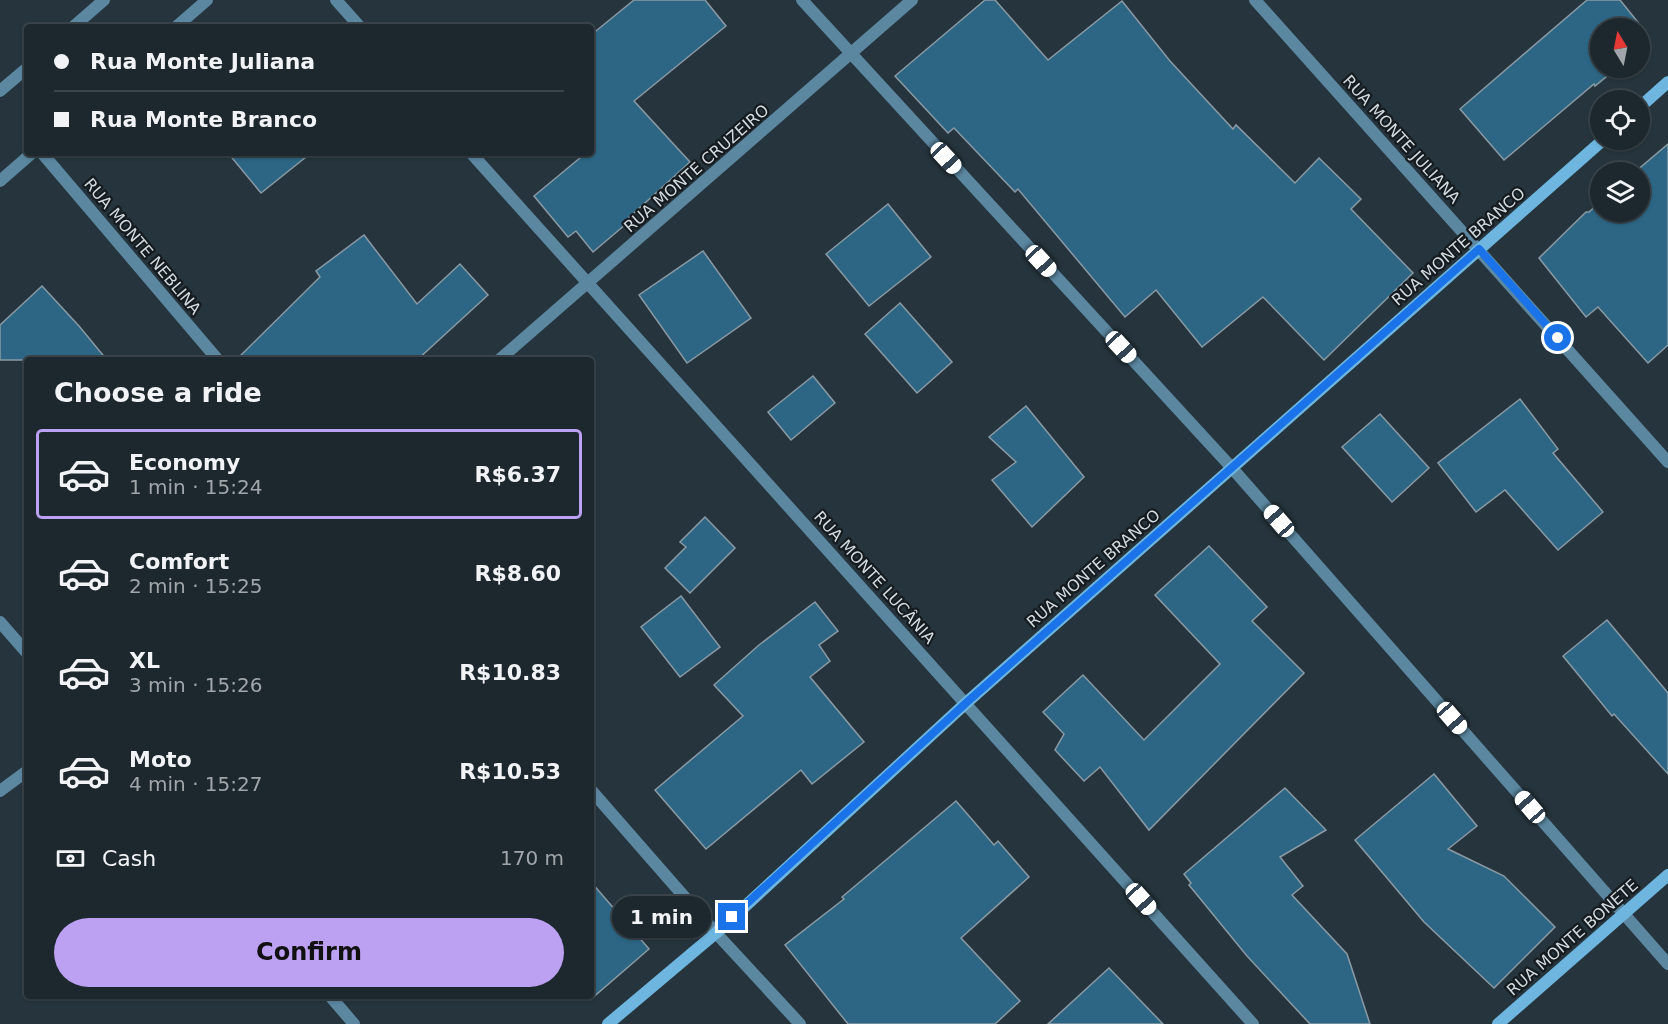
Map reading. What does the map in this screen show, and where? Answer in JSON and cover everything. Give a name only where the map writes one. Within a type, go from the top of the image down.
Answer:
[{"type":"street","points":[[76,24],[104,0]]},
{"type":"street","points":[[179,24],[207,0]]},
{"type":"street","points":[[336,0],[357,24]]},
{"type":"street","points":[[802,0],[1232,468],[1668,964]]},
{"type":"street","name":"RUA MONTE CRUZEIRO","points":[[503,357],[588,285],[912,0]]},
{"type":"street","name":"RUA MONTE JULIANA","points":[[1255,0],[1668,462]]},
{"type":"street","points":[[0,91],[24,71]]},
{"type":"street","points":[[1650,98],[1668,82]]},
{"type":"street","name":"RUA MONTE BRANCO","points":[[608,1024],[716,933],[966,703],[1592,150]]},
{"type":"street","points":[[0,181],[29,156]]},
{"type":"street","name":"RUA MONTE NEBLINA","points":[[45,156],[215,357]]},
{"type":"street","name":"RUA MONTE LUCÂNIA","points":[[474,156],[1253,1024]]},
{"type":"street","points":[[0,622],[24,650]]},
{"type":"street","points":[[0,791],[24,773]]},
{"type":"street","points":[[594,793],[716,933],[800,1024]]},
{"type":"street","name":"RUA MONTE BONETE","points":[[1498,1024],[1668,875]]},
{"type":"street","points":[[333,999],[354,1024]]},
{"type":"building","points":[[634,0],[705,0],[726,26],[634,101],[690,162],[624,222],[626,224],[593,252],[576,231],[568,237],[534,196],[582,156],[594,156],[594,33]]},
{"type":"building","points":[[985,0],[995,0],[1048,60],[1122,1],[1170,61],[1233,129],[1236,125],[1295,183],[1319,158],[1361,199],[1351,209],[1413,273],[1324,360],[1263,297],[1202,347],[1156,290],[1125,317],[1018,189],[1015,192],[954,128],[948,133],[895,76]]},
{"type":"building","points":[[1587,0],[1620,0],[1635,18],[1590,18],[1590,78],[1605,78],[1595,86],[1594,84],[1504,160],[1460,109]]},
{"type":"building","points":[[1668,144],[1668,345],[1648,363],[1598,307],[1586,317],[1539,258],[1586,212],[1590,211],[1590,222],[1650,222],[1650,162],[1647,162]]},
{"type":"building","points":[[230,156],[307,156],[261,193]]},
{"type":"building","points":[[888,204],[931,257],[869,306],[826,254]]},
{"type":"building","points":[[364,235],[417,304],[460,264],[488,295],[420,357],[239,357],[320,277],[316,271]]},
{"type":"building","points":[[703,251],[751,318],[687,363],[639,295]]},
{"type":"building","points":[[42,286],[105,357],[24,357],[24,360],[0,360],[0,325]]},
{"type":"building","points":[[900,303],[952,362],[917,393],[865,334]]},
{"type":"building","points":[[813,376],[835,403],[791,440],[768,412]]},
{"type":"building","points":[[1520,399],[1558,449],[1553,453],[1603,512],[1558,550],[1505,490],[1476,512],[1438,463]]},
{"type":"building","points":[[1026,406],[1084,477],[1032,527],[992,480],[1016,462],[989,437]]},
{"type":"building","points":[[1380,414],[1429,468],[1392,502],[1342,447]]},
{"type":"building","points":[[705,517],[735,548],[690,593],[665,568],[686,547],[680,542]]},
{"type":"building","points":[[1209,546],[1267,607],[1252,621],[1304,673],[1149,830],[1100,767],[1084,781],[1055,750],[1064,734],[1043,712],[1083,675],[1144,740],[1220,664],[1155,595]]},
{"type":"building","points":[[681,596],[720,647],[680,677],[641,627]]},
{"type":"building","points":[[815,602],[838,631],[819,645],[830,661],[810,677],[864,742],[812,784],[801,770],[706,849],[655,790],[743,716],[714,685],[759,645]]},
{"type":"building","points":[[1607,620],[1668,693],[1668,774],[1614,714],[1612,716],[1563,656]]},
{"type":"building","points":[[1434,774],[1477,826],[1448,849],[1504,876],[1555,927],[1494,988],[1424,922],[1355,840]]},
{"type":"building","points":[[1285,788],[1326,830],[1280,857],[1303,886],[1292,895],[1347,954],[1370,1024],[1310,1024],[1247,956],[1189,885],[1191,883],[1184,874]]},
{"type":"building","points":[[956,801],[994,845],[998,841],[1029,877],[961,938],[1020,1001],[995,1024],[848,1024],[785,945],[844,899],[842,897]]},
{"type":"building","points":[[594,885],[649,949],[594,996]]},
{"type":"building","points":[[1109,968],[1163,1024],[1048,1024]]},
{"type":"route","points":[[732,917],[966,703],[1479,249],[1558,338]]}]
